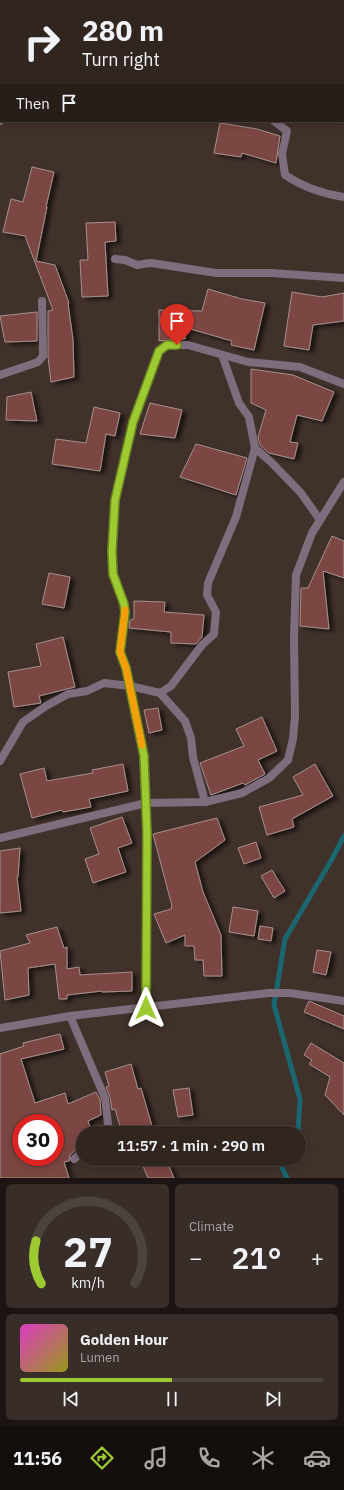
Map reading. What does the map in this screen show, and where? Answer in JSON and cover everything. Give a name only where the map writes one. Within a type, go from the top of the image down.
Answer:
[{"type":"street","points":[[275,122],[287,131],[282,154],[285,175],[300,185],[331,195],[344,197]]},
{"type":"street","points":[[115,259],[125,260],[137,265],[150,263],[216,273],[344,278]]},
{"type":"street","points":[[0,375],[38,362],[43,356],[42,301]]},
{"type":"street","points":[[146,1008],[147,834],[144,756],[126,668],[120,652],[125,613],[124,604],[113,574],[112,551],[115,500],[133,422],[159,351],[167,345],[188,345],[248,362],[300,368],[344,384]]},
{"type":"street","points":[[160,693],[171,686],[202,645],[214,634],[216,612],[207,595],[208,583],[236,517],[255,448],[249,416],[239,403],[222,355]]},
{"type":"street","points":[[255,448],[302,493],[320,520]]},
{"type":"street","points":[[0,838],[146,803],[205,802],[242,793],[268,778],[288,760],[293,739],[295,716],[294,637],[296,575],[312,533],[344,482]]},
{"type":"street","points":[[0,761],[23,722],[46,706],[68,694],[87,691],[104,683],[130,686],[160,693],[185,721],[191,738],[193,757],[205,802]]},
{"type":"street","points":[[0,1028],[70,1016],[269,993],[290,993],[344,1001]]},
{"type":"street","points":[[70,1016],[105,1098],[108,1126]]},
{"type":"building","points":[[220,123],[257,129],[280,136],[276,163],[242,153],[241,157],[214,153]]},
{"type":"building","points":[[32,167],[54,172],[36,261],[55,265],[69,303],[73,340],[74,377],[51,382],[48,357],[48,311],[53,310],[25,236],[3,232],[11,199],[23,202]]},
{"type":"building","points":[[115,222],[116,241],[105,242],[108,296],[82,297],[80,260],[88,260],[86,223]]},
{"type":"building","points":[[208,289],[242,299],[265,303],[254,350],[231,345],[232,341],[187,328],[185,339],[159,341],[159,310],[202,311]]},
{"type":"building","points":[[292,292],[322,297],[344,293],[344,321],[313,325],[309,350],[284,346]]},
{"type":"building","points":[[37,312],[37,341],[5,342],[0,316]]},
{"type":"building","points":[[251,369],[293,375],[334,392],[322,421],[297,415],[290,442],[298,443],[294,459],[269,453],[260,445],[258,437],[266,410],[251,403]]},
{"type":"building","points":[[31,392],[37,421],[6,420],[7,397]]},
{"type":"building","points":[[150,403],[182,410],[175,438],[140,434]]},
{"type":"building","points":[[94,407],[120,413],[115,436],[106,434],[100,471],[52,464],[56,439],[86,443]]},
{"type":"building","points":[[196,444],[247,458],[236,495],[180,477]]},
{"type":"building","points":[[332,536],[344,541],[344,578],[323,571],[329,629],[300,626],[301,588],[308,588]]},
{"type":"building","points":[[49,573],[70,577],[64,608],[42,604]]},
{"type":"building","points":[[134,601],[165,602],[164,612],[204,615],[202,637],[196,644],[171,643],[171,632],[129,628],[130,620],[134,619]]},
{"type":"building","points":[[63,637],[75,687],[39,696],[41,703],[14,707],[8,672],[41,666],[36,644]]},
{"type":"building","points":[[158,708],[162,730],[149,733],[144,710]]},
{"type":"building","points":[[262,717],[277,751],[258,760],[265,774],[245,785],[243,783],[211,795],[200,763],[244,746],[236,729]]},
{"type":"building","points":[[123,764],[128,791],[89,799],[91,807],[63,812],[62,810],[32,818],[20,774],[44,768],[47,781],[93,773],[92,770]]},
{"type":"building","points":[[315,764],[333,796],[292,819],[294,827],[267,835],[259,807],[303,795],[293,777]]},
{"type":"building","points":[[122,817],[132,843],[118,848],[126,872],[93,883],[85,859],[99,854],[90,828]]},
{"type":"building","points":[[217,818],[225,840],[195,862],[203,892],[221,935],[222,976],[204,976],[203,960],[195,960],[194,946],[185,946],[185,935],[166,943],[154,914],[171,909],[172,906],[153,834]]},
{"type":"building","points":[[256,842],[261,858],[244,864],[238,848]]},
{"type":"building","points":[[20,848],[17,877],[21,911],[0,913],[0,851]]},
{"type":"building","points":[[272,870],[285,891],[274,898],[261,876]]},
{"type":"building","points":[[233,907],[258,911],[254,936],[229,932]]},
{"type":"building","points":[[260,926],[273,928],[271,941],[258,939]]},
{"type":"building","points":[[57,927],[64,948],[67,947],[67,969],[79,967],[80,975],[132,972],[132,991],[102,991],[67,995],[67,999],[59,999],[55,964],[28,968],[29,995],[5,1000],[0,951],[30,943],[26,935]]},
{"type":"building","points":[[317,950],[331,952],[326,975],[313,972]]},
{"type":"building","points":[[309,1001],[344,1016],[344,1029],[304,1012]]},
{"type":"building","points":[[60,1034],[64,1049],[21,1059],[35,1103],[65,1093],[68,1104],[96,1092],[100,1099],[101,1115],[88,1121],[90,1126],[76,1126],[76,1150],[70,1155],[69,1161],[64,1162],[69,1178],[0,1178],[0,1054],[24,1046],[23,1043]]},
{"type":"building","points":[[311,1043],[344,1063],[344,1115],[325,1095],[330,1077],[309,1064],[312,1060],[304,1055]]},
{"type":"building","points":[[131,1064],[138,1089],[141,1088],[152,1126],[120,1126],[115,1109],[112,1110],[110,1097],[106,1087],[109,1086],[105,1072]]},
{"type":"building","points":[[189,1088],[193,1115],[178,1117],[173,1090]]},
{"type":"building","points":[[143,1166],[169,1166],[174,1178],[148,1178]]},
{"type":"waterway","points":[[298,1126],[300,1099],[274,1005],[285,939],[344,836]]},
{"type":"waterway","points":[[281,1166],[287,1178]]},
{"type":"slow traffic","points":[[125,610],[120,652],[126,668],[142,745]]},
{"type":"route","points":[[146,1008],[147,834],[144,756],[126,668],[120,652],[125,613],[124,604],[113,574],[112,551],[115,500],[124,467],[133,422],[159,351],[167,345],[177,345]]}]
